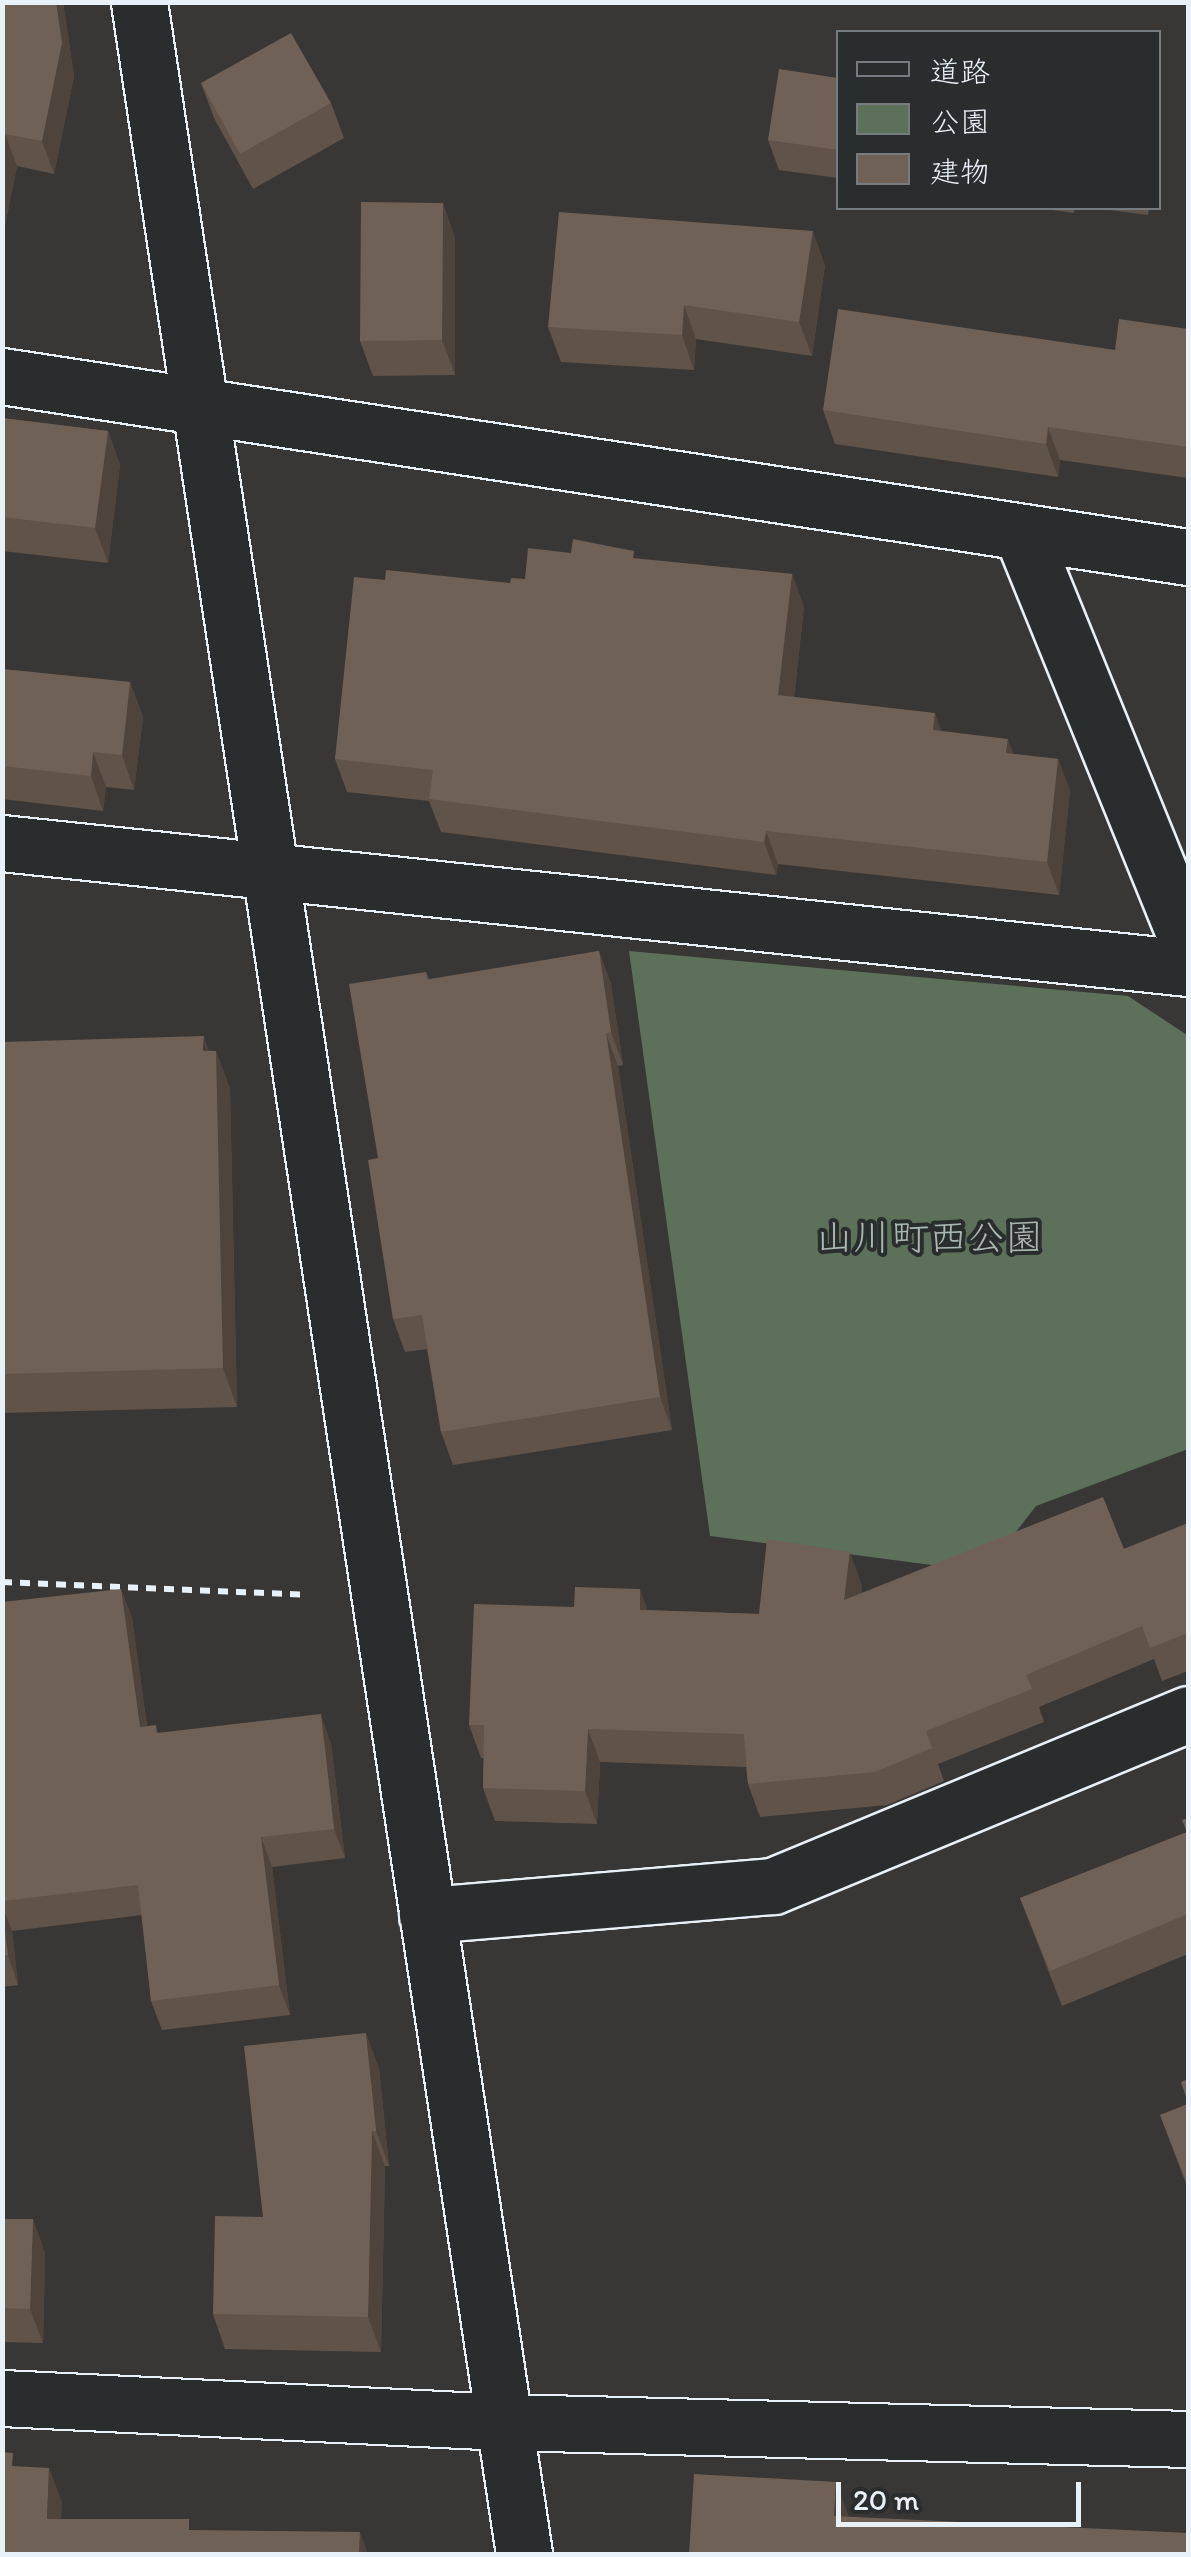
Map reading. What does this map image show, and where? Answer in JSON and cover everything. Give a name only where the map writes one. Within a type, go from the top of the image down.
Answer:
[{"type":"street","points":[[139,2],[524,2554]]},
{"type":"street","points":[[2,376],[1188,557]]},
{"type":"street","points":[[1022,534],[1188,942]]},
{"type":"street","points":[[2,844],[1188,968]]},
{"type":"street","points":[[427,1915],[772,1886],[1188,1714]]},
{"type":"street","points":[[2,2398],[504,2422],[1188,2439]]},
{"type":"path","points":[[2,1582],[380,1598]]},
{"type":"green space","name":"山川町西公園","points":[[629,951],[1128,996],[1187,1035],[1188,1449],[1036,1506],[985,1572],[710,1536]]},
{"type":"building","points":[[2,2],[56,2],[62,43],[42,141],[5,134],[2,146]]},
{"type":"building","points":[[291,33],[331,103],[240,154],[201,83]]},
{"type":"building","points":[[779,69],[836,78],[836,150],[768,140]]},
{"type":"building","points":[[361,202],[443,203],[442,340],[360,341]]},
{"type":"building","points":[[559,212],[813,231],[799,322],[684,305],[682,335],[548,327]]},
{"type":"building","points":[[838,309],[1115,350],[1119,319],[1188,329],[1188,447],[1048,427],[1046,444],[823,410]]},
{"type":"building","points":[[2,418],[108,431],[95,528],[2,517]]},
{"type":"building","points":[[573,539],[634,551],[633,558],[792,574],[778,695],[935,713],[933,730],[1008,739],[1006,753],[1058,759],[1047,862],[766,831],[764,842],[429,799],[433,770],[335,759],[354,577],[385,580],[386,570],[510,583],[511,578],[525,579],[528,548],[571,553]]},
{"type":"building","points":[[2,669],[130,682],[122,755],[93,752],[91,776],[2,766]]},
{"type":"building","points":[[599,951],[611,1032],[606,1033],[660,1397],[441,1432],[422,1315],[393,1319],[368,1160],[378,1158],[349,984],[426,972],[427,980]]},
{"type":"building","points":[[204,1036],[203,1051],[216,1051],[223,1368],[2,1374],[2,1042]]},
{"type":"building","points":[[1103,1497],[1124,1549],[1188,1523],[1188,1633],[1150,1648],[1142,1626],[1026,1675],[1032,1689],[926,1731],[932,1748],[875,1772],[748,1784],[744,1734],[588,1729],[585,1791],[483,1788],[484,1725],[469,1725],[474,1604],[574,1607],[575,1587],[640,1589],[640,1610],[759,1614],[767,1539],[850,1552],[844,1600]]},
{"type":"building","points":[[121,1589],[140,1727],[156,1725],[157,1733],[321,1714],[334,1829],[261,1837],[279,1985],[151,2001],[138,1885],[2,1901],[2,1602]]},
{"type":"building","points":[[1188,1818],[1188,1914],[1050,1971],[1020,1898],[1187,1832],[1182,1820]]},
{"type":"building","points":[[2,1913],[8,1955],[2,1956]]},
{"type":"building","points":[[366,2033],[376,2131],[372,2131],[368,2317],[213,2314],[215,2216],[263,2217],[244,2046]]},
{"type":"building","points":[[1188,2079],[1188,2103],[1181,2082]]},
{"type":"building","points":[[1188,2104],[1188,2180],[1186,2181],[1160,2115]]},
{"type":"building","points":[[2,2219],[33,2219],[30,2309],[2,2308]]},
{"type":"building","points":[[2,2452],[13,2453],[12,2466],[49,2468],[47,2519],[189,2519],[189,2530],[360,2532],[359,2554],[2,2554]]},
{"type":"building","points":[[694,2474],[836,2482],[834,2516],[1188,2533],[1188,2554],[689,2554]]}]
